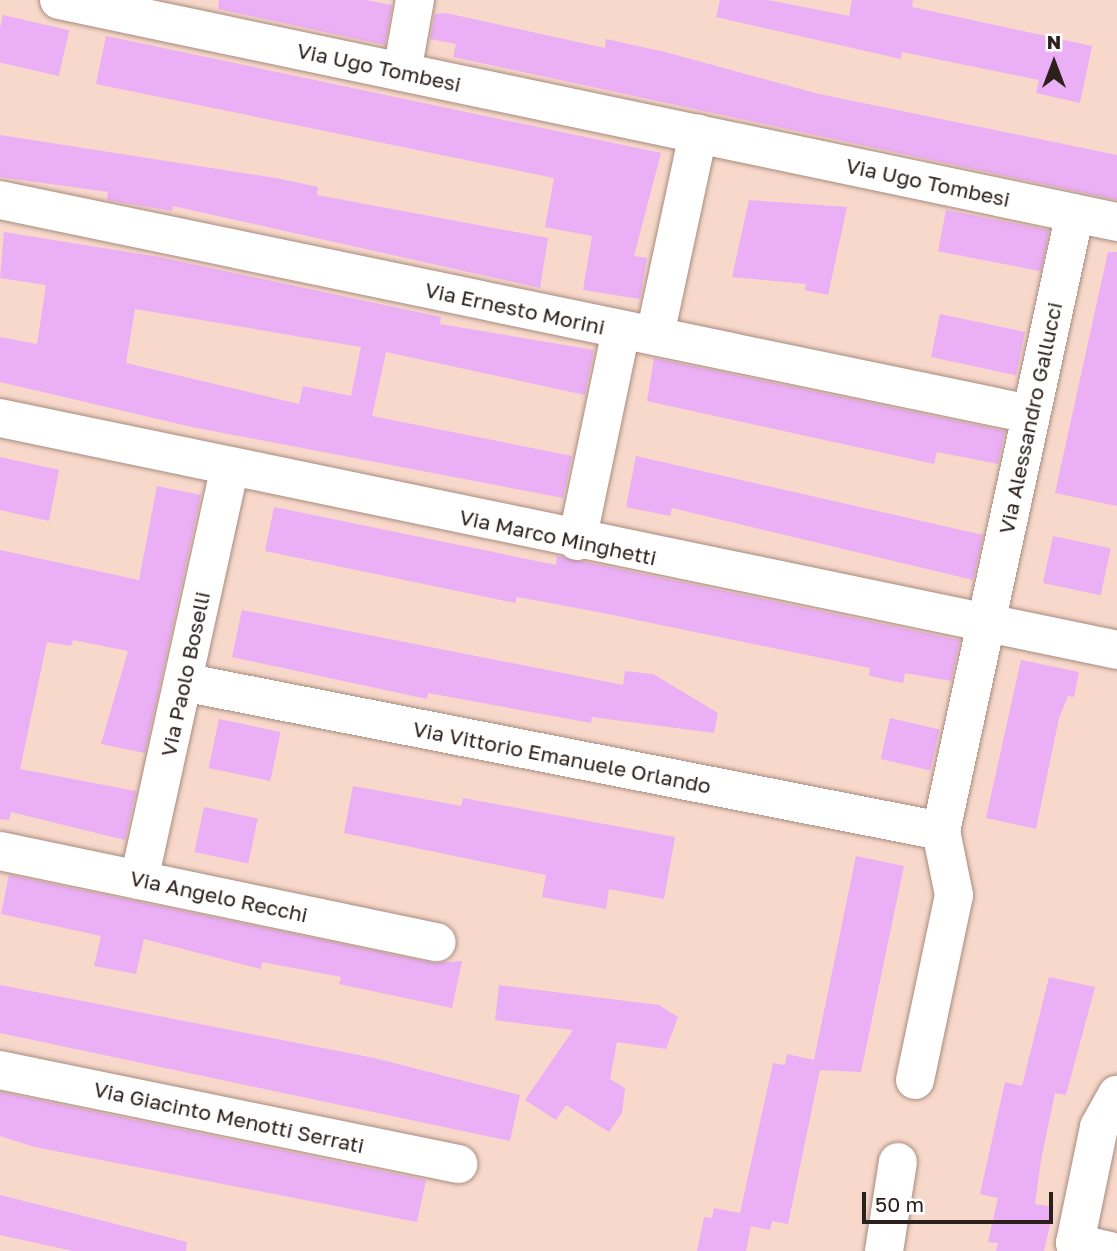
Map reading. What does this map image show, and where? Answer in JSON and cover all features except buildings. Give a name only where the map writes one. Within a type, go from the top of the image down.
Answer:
[{"type":"street","name":"Via Ugo Tombesi","points":[[59,0],[1117,222]]},
{"type":"street","points":[[402,72],[415,0]]},
{"type":"street","points":[[577,541],[698,134]]},
{"type":"street","name":"Via Ernesto Morini","points":[[0,200],[1030,414]]},
{"type":"street","name":"Via Alessandro Gallucci","points":[[941,831],[1075,213]]},
{"type":"street","name":"Via Marco Minghetti","points":[[0,418],[577,541],[1117,650]]},
{"type":"street","name":"Via Paolo Boselli","points":[[139,880],[230,467]]},
{"type":"street","name":"Via Vittorio Emanuele Orlando","points":[[183,682],[941,831]]},
{"type":"street","points":[[915,1080],[954,895],[941,831]]},
{"type":"street","name":"Via Angelo Recchi","points":[[0,851],[438,942]]},
{"type":"street","name":"Via Giacinto Menotti Serrati","points":[[0,1070],[458,1164]]},
{"type":"street","points":[[1117,1095],[1099,1127],[1074,1244],[1111,1251],[1117,1228]]},
{"type":"street","points":[[884,1251],[898,1162]]}]
